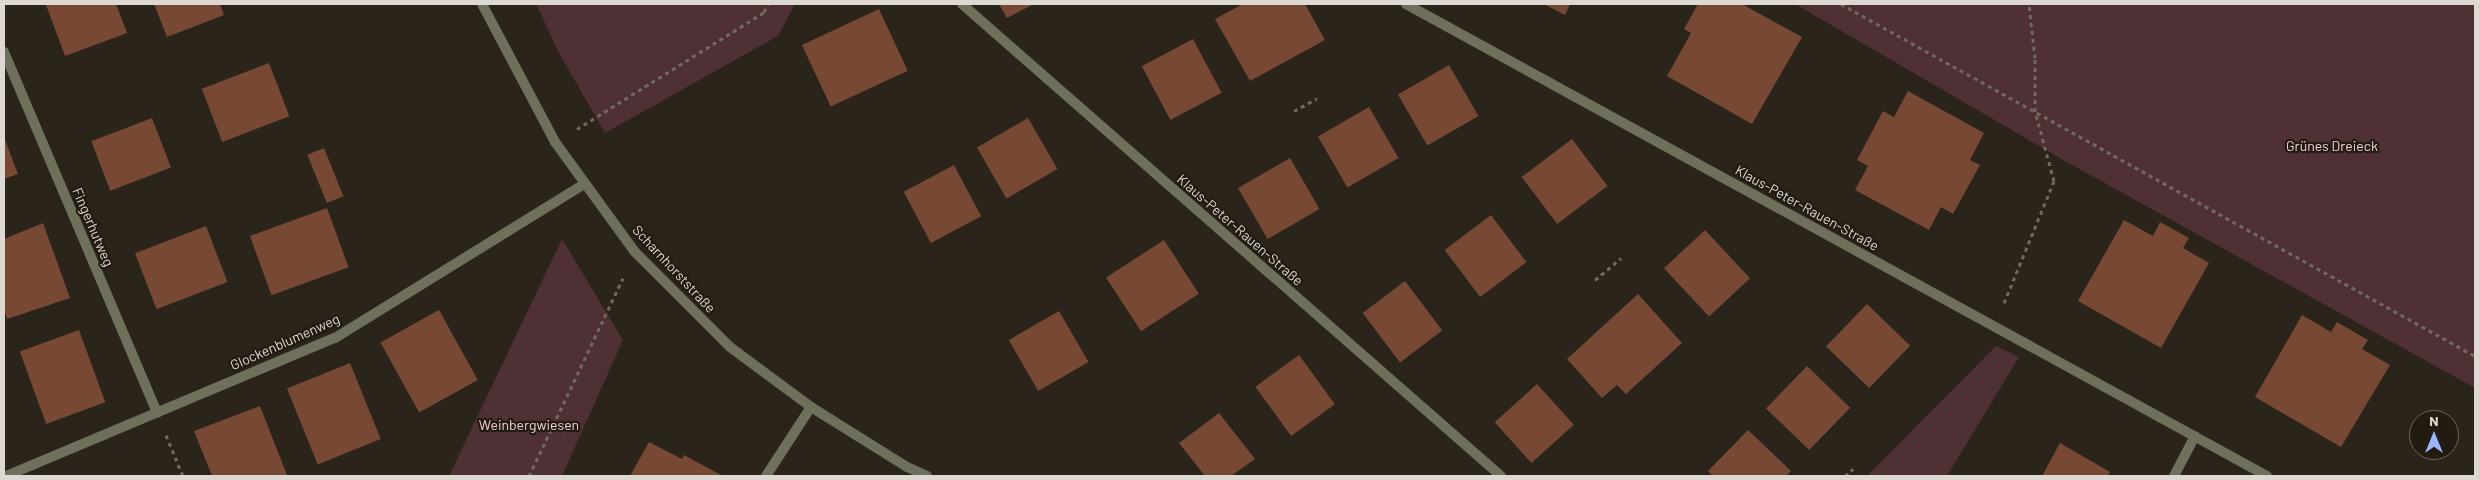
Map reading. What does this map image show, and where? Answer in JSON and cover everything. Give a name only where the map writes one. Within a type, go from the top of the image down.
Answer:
[{"type":"street","name":"Scharnhorststraße","points":[[482,4],[555,142],[635,252],[730,347],[811,407],[926,476]]},
{"type":"street","name":"Klaus-Peter-Rauen-Straße","points":[[962,4],[1501,476]]},
{"type":"street","name":"Klaus-Peter-Rauen-Straße","points":[[1406,4],[2267,476]]},
{"type":"street","name":"Fingerhutweg","points":[[4,52],[7,71],[157,413]]},
{"type":"street","name":"Glockenblumenweg","points":[[6,476],[335,338],[584,184]]},
{"type":"street","points":[[766,476],[811,407]]},
{"type":"street","points":[[2174,476],[2195,436]]},
{"type":"path","points":[[555,142],[764,12],[768,4]]},
{"type":"path","points":[[1841,4],[2474,354]]},
{"type":"path","points":[[1994,326],[2054,181],[2035,112],[2035,58],[2029,4]]},
{"type":"path","points":[[1294,112],[1317,98]]},
{"type":"path","points":[[529,476],[635,252]]},
{"type":"path","points":[[1595,280],[1621,258]]},
{"type":"path","points":[[157,413],[183,476]]},
{"type":"path","points":[[1845,476],[1853,469]]},
{"type":"green space","points":[[536,4],[795,4],[778,36],[605,133],[559,53]]},
{"type":"green space","name":"Grünes Dreieck","points":[[1795,4],[2475,4],[2475,388],[2065,161]]},
{"type":"green space","name":"Weinbergwiesen","points":[[562,239],[623,340],[562,476],[449,476]]},
{"type":"green space","points":[[1996,346],[2019,357],[1947,476],[1867,476]]},
{"type":"building","points":[[116,4],[127,33],[65,56],[46,5]]},
{"type":"building","points":[[154,4],[220,4],[224,15],[167,37]]},
{"type":"building","points":[[999,4],[1034,4],[1007,18]]},
{"type":"building","points":[[1243,4],[1305,4],[1325,40],[1250,81],[1215,19]]},
{"type":"building","points":[[1544,4],[1570,4],[1565,15]]},
{"type":"building","points":[[1698,4],[1742,4],[1802,37],[1752,124],[1667,76],[1691,33],[1684,29]]},
{"type":"building","points":[[879,9],[908,71],[831,107],[802,45]]},
{"type":"building","points":[[1193,39],[1222,93],[1170,120],[1142,66]]},
{"type":"building","points":[[269,63],[289,116],[222,142],[202,89]]},
{"type":"building","points":[[1449,65],[1478,116],[1427,146],[1398,94]]},
{"type":"building","points":[[1908,91],[1984,133],[1970,160],[1980,165],[1953,214],[1941,207],[1929,230],[1855,190],[1868,166],[1857,160],[1883,111],[1894,117]]},
{"type":"building","points":[[1369,107],[1398,158],[1347,188],[1318,136]]},
{"type":"building","points":[[152,118],[171,167],[110,191],[91,141]]},
{"type":"building","points":[[1028,118],[1058,169],[1006,199],[977,148]]},
{"type":"building","points":[[4,137],[18,174],[4,179]]},
{"type":"building","points":[[1572,139],[1608,186],[1557,224],[1522,177]]},
{"type":"building","points":[[324,148],[343,196],[327,203],[307,155]]},
{"type":"building","points":[[1290,158],[1320,209],[1268,239],[1238,188]]},
{"type":"building","points":[[954,165],[981,216],[931,243],[904,192]]},
{"type":"building","points":[[327,208],[349,267],[271,295],[250,236]]},
{"type":"building","points":[[1491,215],[1527,262],[1480,297],[1445,250]]},
{"type":"building","points":[[2124,220],[2153,236],[2160,222],[2189,238],[2183,248],[2209,263],[2161,348],[2078,301]]},
{"type":"building","points":[[43,223],[70,298],[7,319],[4,309],[4,239]]},
{"type":"building","points":[[206,226],[228,282],[157,309],[135,253]]},
{"type":"building","points":[[1705,230],[1750,278],[1709,316],[1664,268]]},
{"type":"building","points":[[1164,240],[1199,294],[1141,331],[1106,278]]},
{"type":"building","points":[[1405,281],[1442,331],[1400,362],[1363,313]]},
{"type":"building","points":[[1638,294],[1682,343],[1626,394],[1617,385],[1602,398],[1567,359]]},
{"type":"building","points":[[1867,304],[1910,346],[1869,388],[1826,346]]},
{"type":"building","points":[[439,310],[478,380],[419,412],[380,342]]},
{"type":"building","points":[[1059,311],[1088,362],[1038,391],[1009,340]]},
{"type":"building","points":[[2302,315],[2331,332],[2337,322],[2368,340],[2362,349],[2390,365],[2341,447],[2255,397]]},
{"type":"building","points":[[79,330],[105,402],[46,424],[20,352]]},
{"type":"building","points":[[1299,355],[1335,404],[1291,436],[1255,387]]},
{"type":"building","points":[[350,363],[381,439],[318,465],[287,388]]},
{"type":"building","points":[[1807,366],[1850,408],[1809,450],[1766,408]]},
{"type":"building","points":[[1537,384],[1574,425],[1531,463],[1495,422]]},
{"type":"building","points":[[260,406],[287,475],[212,476],[194,431]]},
{"type":"building","points":[[1219,413],[1255,459],[1231,476],[1205,476],[1179,443]]},
{"type":"building","points":[[1748,430],[1791,471],[1786,476],[1713,476],[1708,471]]},
{"type":"building","points":[[649,442],[682,459],[684,455],[723,476],[630,476]]},
{"type":"building","points":[[2060,443],[2110,472],[2108,476],[2042,476]]}]
